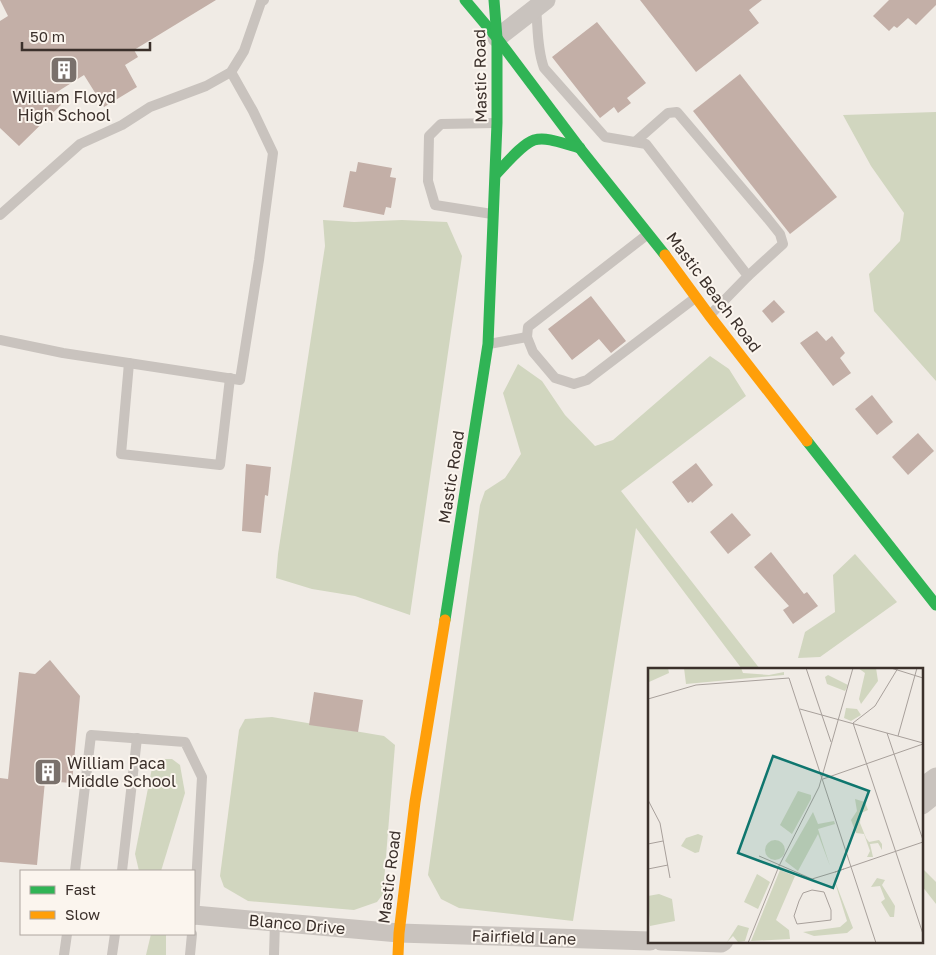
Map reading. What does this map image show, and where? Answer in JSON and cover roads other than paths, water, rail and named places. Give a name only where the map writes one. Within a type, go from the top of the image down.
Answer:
[{"type":"main road","name":"Mastic Beach Road","points":[[465,0],[590,145],[649,233],[696,298],[936,604]]},
{"type":"main road","name":"Mastic Road","points":[[398,955],[415,802],[465,498],[488,344],[498,123],[498,38],[494,0]]},
{"type":"main road","points":[[496,174],[532,140],[590,145]]},
{"type":"street","points":[[498,38],[541,4]]},
{"type":"street","points":[[924,786],[936,777]]},
{"type":"street","points":[[924,803],[936,794]]},
{"type":"street","name":"Blanco Drive","points":[[195,915],[399,933]]},
{"type":"street","name":"Fairfield Lane","points":[[399,933],[648,941]]},
{"type":"street","points":[[675,942],[717,945]]},
{"type":"lane","points":[[0,215],[80,144],[122,125],[150,107],[206,86],[231,72],[244,51],[261,2],[264,0]]},
{"type":"lane","points":[[541,4],[538,54],[544,68],[590,145],[635,142],[646,144],[748,276]]},
{"type":"lane","points":[[0,340],[63,353],[240,380],[259,260],[273,153],[253,111],[231,72]]},
{"type":"lane","points":[[635,142],[668,113],[677,112],[780,234],[783,244],[710,315]]},
{"type":"lane","points":[[494,215],[436,205],[428,181],[429,136],[440,124],[498,123]]},
{"type":"lane","points":[[649,233],[528,327],[527,337],[533,352],[555,378],[574,384],[587,380],[696,298]]},
{"type":"lane","points":[[488,344],[527,337]]},
{"type":"lane","points":[[129,363],[121,454],[220,465],[230,378]]},
{"type":"lane","points":[[75,870],[92,735],[185,742],[202,777],[195,898]]},
{"type":"lane","points":[[122,870],[137,738]]},
{"type":"lane","points":[[274,922],[274,955]]},
{"type":"lane","points":[[64,955],[67,935]]},
{"type":"lane","points":[[112,955],[115,935]]},
{"type":"lane","points":[[190,955],[192,935]]},
{"type":"place","name":"William Floyd High School","points":[[64,70]]},
{"type":"place","name":"William Paca Middle School","points":[[48,772]]}]
